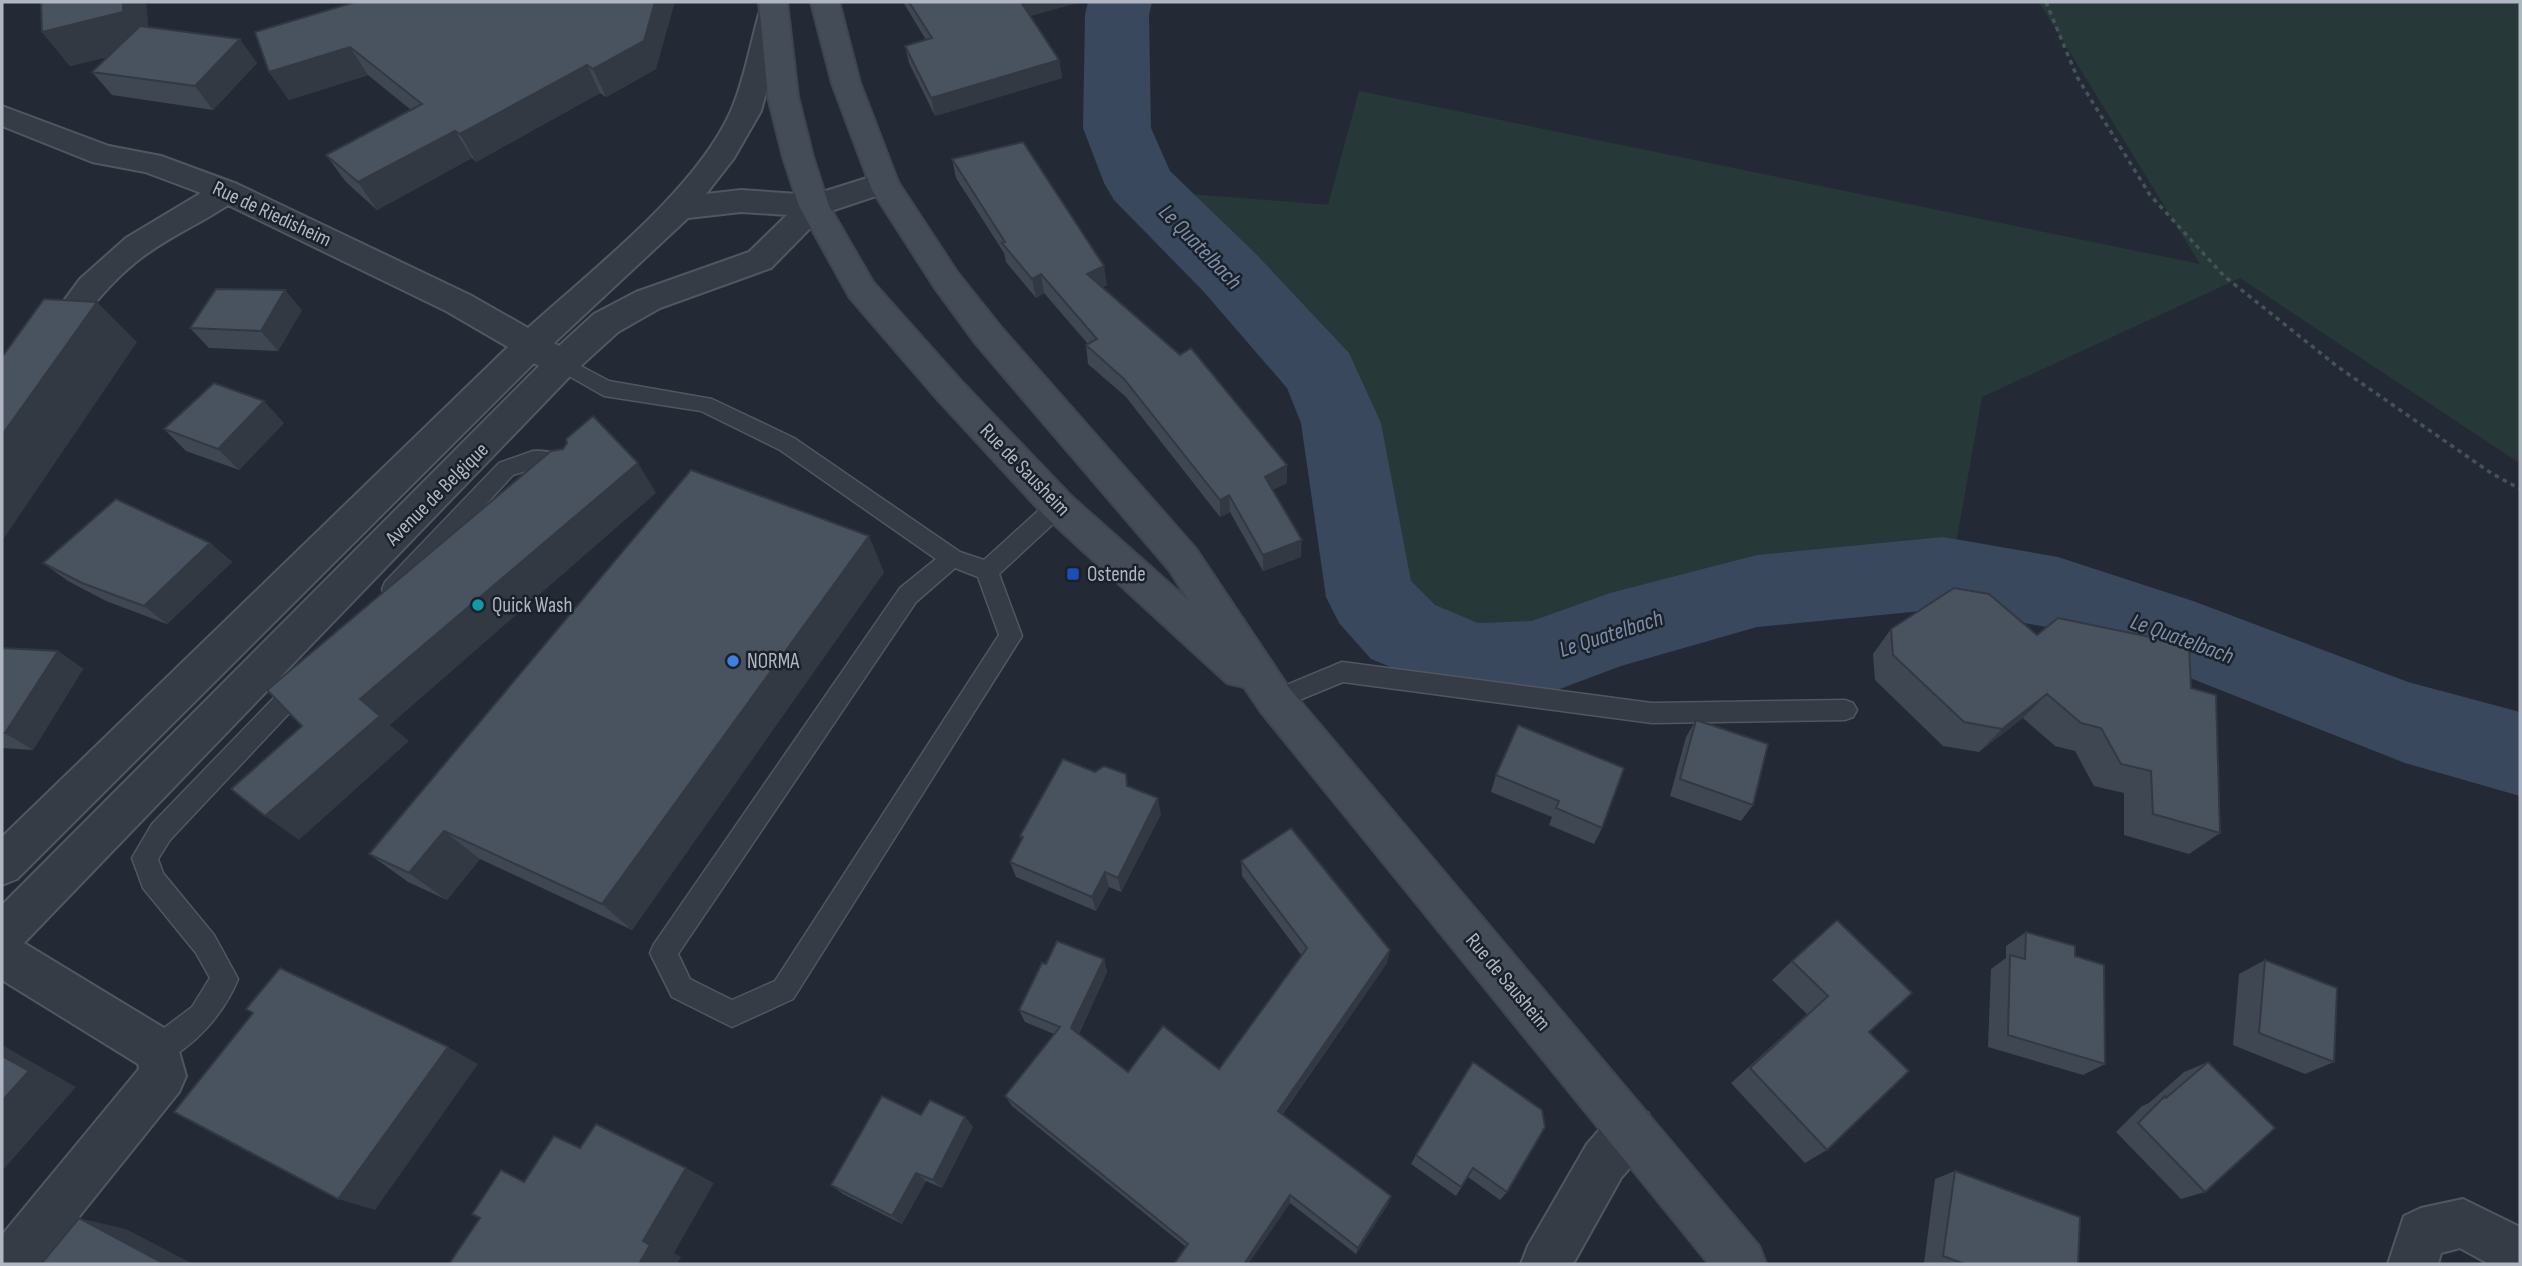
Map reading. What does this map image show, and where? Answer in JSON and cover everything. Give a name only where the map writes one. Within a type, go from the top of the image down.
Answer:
[{"type":"main road","name":"Rue de Sausheim","points":[[825,2],[846,83],[883,183],[946,280],[988,335],[1183,559],[1275,700],[1741,1264]]},
{"type":"main road","name":"Rue de Sausheim","points":[[773,8],[783,97],[814,206],[861,290],[950,391],[1058,506],[1183,621],[1275,700]]},
{"type":"street","name":"Avenue de Belgique","points":[[2,865],[546,354],[679,208],[716,162],[746,111],[773,8]]},
{"type":"street","name":"Rue de Riedisheim","points":[[2,115],[103,155],[150,163],[226,191],[458,303],[546,354]]},
{"type":"street","points":[[679,208],[741,201],[814,206],[883,183]]},
{"type":"street","points":[[2,412],[80,300],[124,254],[226,191]]},
{"type":"street","name":"Avenue de Belgique","points":[[2,936],[512,418],[546,354],[648,300],[760,260],[814,206]]},
{"type":"street","points":[[2,955],[158,1051],[163,1076],[10,1264]]},
{"type":"street","points":[[1546,1264],[1604,1161],[1632,1130]]},
{"type":"street","points":[[2413,1264],[2421,1233],[2463,1223],[2520,1254]]},
{"type":"lane","points":[[546,354],[604,388],[705,404],[787,444],[952,558],[987,571],[1011,636],[784,990],[732,1014],[681,988],[663,953],[908,595],[952,558]]},
{"type":"lane","points":[[382,600],[506,469],[527,460],[546,457],[574,472]]},
{"type":"lane","points":[[987,571],[1058,506]]},
{"type":"lane","points":[[158,1051],[201,1016],[225,979],[205,944],[152,880],[145,858],[161,832],[314,671]]},
{"type":"lane","points":[[1275,700],[1342,672],[1652,713],[1845,710]]},
{"type":"path","points":[[2046,2],[2077,78],[2150,195],[2224,276],[2338,367],[2491,473],[2520,488]]},
{"type":"shaded area","points":[[2039,2],[2520,2],[2518,462],[2240,278],[1982,397],[1954,555],[1750,579],[1488,635],[1389,588],[1344,369],[1154,191],[1328,205],[1359,91],[2200,264]]},
{"type":"building","points":[[41,2],[123,2],[123,12],[42,32]]},
{"type":"building","points":[[355,2],[655,2],[644,41],[593,69],[587,65],[460,134],[455,131],[358,182],[326,155],[422,104],[350,47],[269,72],[255,32]]},
{"type":"building","points":[[909,2],[1021,2],[1059,60],[931,98],[905,46],[932,38]]},
{"type":"building","points":[[140,26],[240,39],[195,86],[92,72]]},
{"type":"building","points":[[1023,142],[1104,266],[1087,274],[1180,355],[1191,348],[1287,465],[1265,477],[1302,540],[1263,555],[1229,495],[1220,500],[1124,379],[1086,345],[1097,339],[1041,274],[1032,279],[1002,243],[1005,242],[952,159]]},
{"type":"building","points":[[216,289],[285,290],[261,331],[190,328]]},
{"type":"building","points":[[44,299],[97,302],[2,435],[2,357]]},
{"type":"building","points":[[214,383],[264,401],[218,449],[164,429]]},
{"type":"building","points":[[593,416],[638,463],[360,699],[380,716],[265,816],[231,789],[302,726],[267,690],[551,451],[563,449],[567,443],[566,439]]},
{"type":"building","points":[[691,470],[869,536],[602,904],[444,831],[409,873],[369,854]]},
{"type":"building","points":[[116,499],[210,543],[144,606],[82,583],[43,563]]},
{"type":"building","points":[[1954,588],[1989,594],[2037,635],[2058,618],[2189,645],[2191,688],[2216,695],[2220,833],[2153,814],[2151,771],[2121,764],[2101,728],[2081,723],[2047,694],[2002,729],[1964,722],[1893,655],[1891,629]]},
{"type":"building","points":[[2,648],[58,651],[5,733],[2,733]]},
{"type":"building","points":[[1696,720],[1768,744],[1753,805],[1680,779]]},
{"type":"building","points":[[1518,725],[1624,768],[1602,828],[1556,808],[1559,801],[1496,775]]},
{"type":"building","points":[[1063,759],[1095,772],[1104,766],[1126,774],[1127,786],[1158,798],[1118,878],[1105,872],[1092,897],[1010,862],[1023,837],[1020,836]]},
{"type":"building","points":[[1291,828],[1390,950],[1278,1111],[1391,1196],[1358,1248],[1290,1195],[1244,1264],[1174,1264],[1188,1244],[1005,1096],[1060,1027],[1019,1010],[1042,963],[1046,964],[1057,941],[1104,959],[1071,1028],[1128,1072],[1163,1026],[1219,1069],[1307,948],[1241,861]]},
{"type":"building","points":[[1837,920],[1912,993],[1869,1032],[1909,1071],[1827,1150],[1750,1068],[1828,996],[1792,961]]},
{"type":"building","points":[[2026,932],[2075,946],[2075,956],[2104,965],[2105,1064],[2008,1035],[2010,955],[2025,959]]},
{"type":"building","points":[[2265,960],[2337,988],[2334,1062],[2259,1033]]},
{"type":"building","points":[[280,968],[448,1047],[338,1199],[174,1112],[253,1013],[246,1009]]},
{"type":"building","points":[[2,1056],[29,1071],[2,1101]]},
{"type":"building","points":[[1473,1062],[1542,1110],[1545,1127],[1507,1192],[1473,1168],[1461,1187],[1416,1155]]},
{"type":"building","points":[[2208,1062],[2275,1128],[2205,1192],[2138,1123],[2165,1096],[2166,1098]]},
{"type":"building","points":[[882,1096],[921,1115],[930,1100],[965,1117],[933,1180],[916,1173],[892,1216],[831,1185]]},
{"type":"building","points":[[596,1124],[686,1168],[643,1241],[650,1245],[639,1264],[449,1264],[480,1218],[472,1214],[501,1170],[524,1182],[554,1136],[580,1148]]},
{"type":"building","points":[[1955,1171],[2080,1217],[2078,1264],[1965,1264],[1943,1256]]},
{"type":"building","points":[[79,1218],[165,1264],[41,1264]]},
{"type":"waterway","name":"Le Quatelbach","points":[[1120,2],[1117,15],[1117,128],[1139,183],[1230,273],[1321,374],[1341,423],[1370,597],[1403,632],[1474,662],[1533,660],[1610,631],[1757,591],[1943,573],[2058,593],[2162,628],[2405,722],[2520,754]]},
{"type":"place","name":"Ostende","points":[[1073,574]]},
{"type":"place","name":"Quick Wash","points":[[478,605]]},
{"type":"place","name":"NORMA","points":[[733,661]]}]
